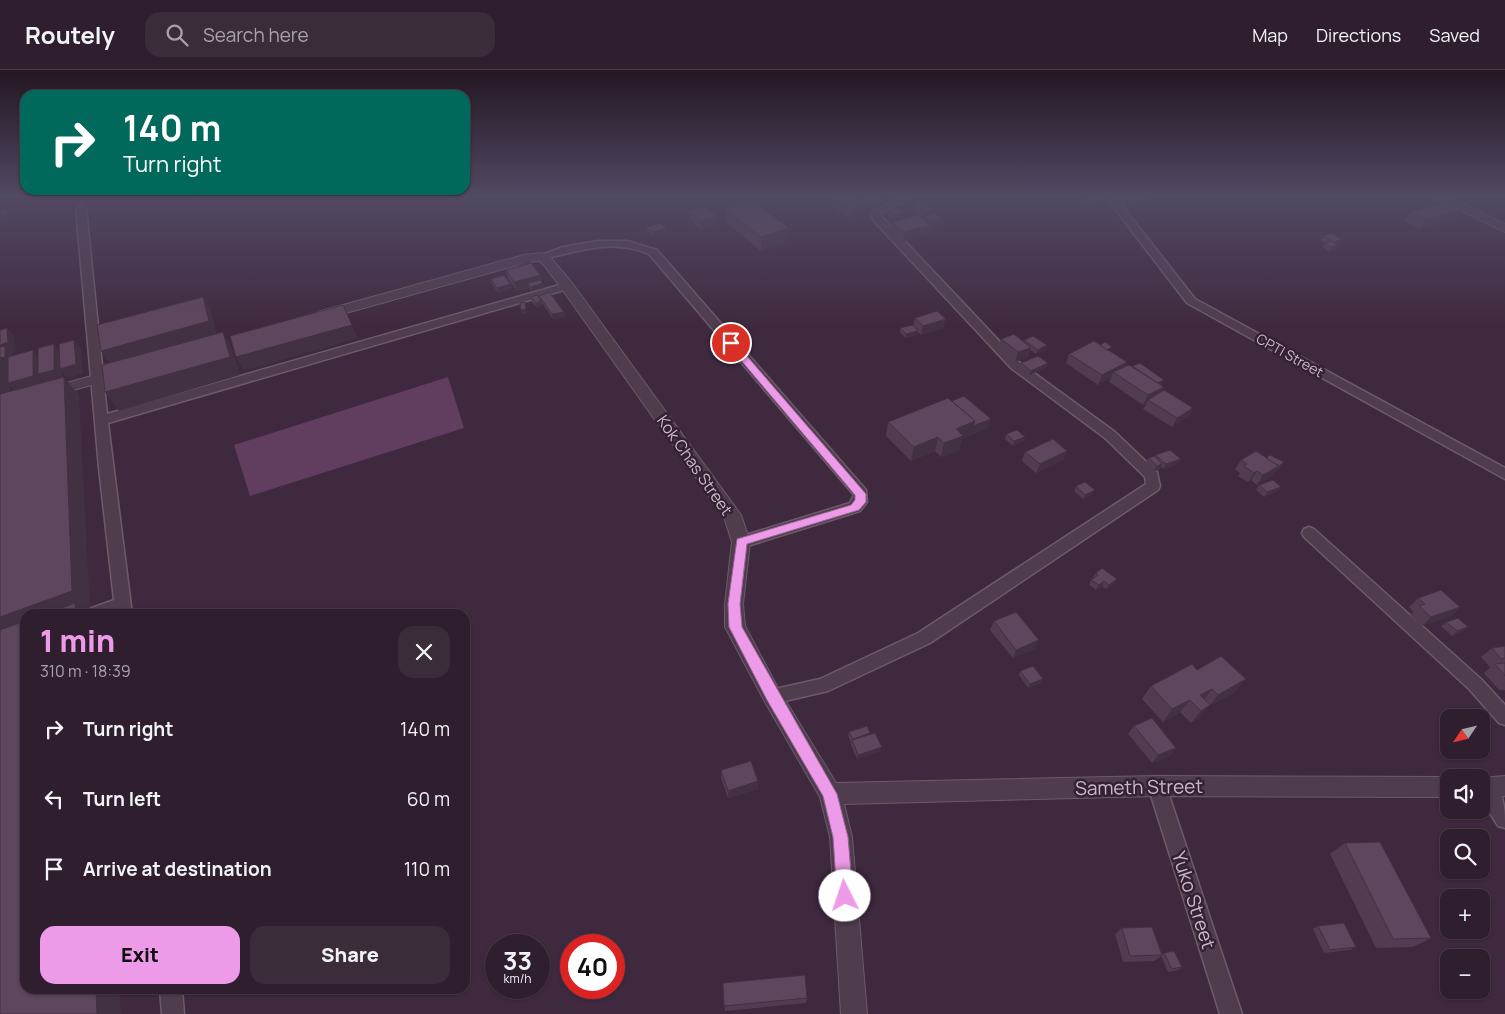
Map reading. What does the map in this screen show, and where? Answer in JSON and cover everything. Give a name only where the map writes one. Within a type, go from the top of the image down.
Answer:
[{"type":"street","points":[[84,240],[123,609]]},
{"type":"street","points":[[772,696],[822,686],[924,638],[1153,486],[1152,475],[1110,435],[1015,365],[899,240]]},
{"type":"street","name":"CPTI Street","points":[[1145,240],[1191,301],[1505,474]]},
{"type":"street","points":[[310,318],[528,258],[541,257],[566,248],[603,244],[626,244],[653,252],[860,494],[860,502],[855,507],[741,542]]},
{"type":"street","name":"Kok Chas Street","points":[[541,257],[547,261],[567,286],[732,515],[741,542],[734,604],[735,627],[772,696],[830,794],[840,837],[854,1014]]},
{"type":"street","points":[[102,420],[567,286]]},
{"type":"street","points":[[36,395],[135,368]]},
{"type":"street","points":[[1309,533],[1475,684],[1505,717]]},
{"type":"street","name":"Sameth Street","points":[[830,794],[1158,786],[1440,787]]},
{"type":"street","name":"Yuko Street","points":[[1158,786],[1231,1014]]},
{"type":"street","points":[[1490,787],[1505,819]]},
{"type":"shaded area","points":[[448,377],[464,428],[250,496],[234,445]]},
{"type":"building","points":[[1331,241],[1337,245],[1332,247],[1325,243]]},
{"type":"building","points":[[531,263],[540,275],[514,282],[506,270]]},
{"type":"building","points":[[504,275],[510,284],[497,288],[491,279]]},
{"type":"building","points":[[540,280],[543,283],[531,287],[528,283]]},
{"type":"building","points":[[549,292],[564,312],[552,314],[539,296]]},
{"type":"building","points":[[537,295],[541,301],[536,303],[531,297]]},
{"type":"building","points":[[203,297],[209,321],[101,351],[97,325]]},
{"type":"building","points":[[525,302],[526,309],[521,310],[520,303]]},
{"type":"building","points":[[343,305],[352,325],[236,357],[230,336]]},
{"type":"building","points":[[937,311],[946,319],[923,326],[915,318]]},
{"type":"building","points":[[913,325],[918,331],[906,334],[900,328]]},
{"type":"building","points":[[7,328],[8,342],[0,345],[0,330]]},
{"type":"building","points":[[223,332],[230,357],[105,392],[102,365]]},
{"type":"building","points":[[1014,334],[1031,348],[1018,352],[1001,339]]},
{"type":"building","points":[[1033,336],[1047,345],[1038,350],[1024,340]]},
{"type":"building","points":[[74,340],[76,364],[60,369],[59,344]]},
{"type":"building","points":[[1094,341],[1127,362],[1102,375],[1069,354]]},
{"type":"building","points":[[1105,342],[1112,347],[1107,350],[1100,345]]},
{"type":"building","points":[[54,344],[54,370],[38,374],[38,348]]},
{"type":"building","points":[[5,346],[5,357],[1,358],[0,347]]},
{"type":"building","points":[[33,350],[33,376],[8,383],[8,357]]},
{"type":"building","points":[[1038,356],[1048,363],[1031,371],[1021,363]]},
{"type":"building","points":[[1140,363],[1164,380],[1158,383],[1132,366]]},
{"type":"building","points":[[1129,365],[1164,387],[1148,395],[1113,372]]},
{"type":"building","points":[[64,377],[72,591],[0,617],[0,394]]},
{"type":"building","points":[[1164,390],[1193,408],[1177,418],[1148,400]]},
{"type":"building","points":[[964,396],[991,419],[973,426],[975,421],[952,401]]},
{"type":"building","points":[[948,398],[975,421],[956,429],[963,436],[944,443],[938,437],[914,447],[888,422]]},
{"type":"building","points":[[1017,430],[1025,437],[1014,441],[1006,434]]},
{"type":"building","points":[[1053,439],[1067,451],[1040,464],[1025,452]]},
{"type":"building","points":[[1170,450],[1181,459],[1166,464],[1155,455]]},
{"type":"building","points":[[1256,451],[1279,466],[1263,475],[1257,471],[1254,473],[1244,466],[1247,464],[1241,460]]},
{"type":"building","points":[[1270,455],[1284,462],[1278,467],[1266,458]]},
{"type":"building","points":[[1154,456],[1162,464],[1157,466],[1149,458]]},
{"type":"building","points":[[1273,480],[1281,487],[1267,492],[1259,485]]},
{"type":"building","points":[[1085,482],[1095,490],[1085,495],[1076,486]]},
{"type":"building","points":[[1102,568],[1117,579],[1109,585],[1104,581],[1099,585],[1091,580],[1098,575],[1096,573]]},
{"type":"building","points":[[1441,590],[1460,607],[1431,617],[1419,606],[1425,604],[1418,598]]},
{"type":"building","points":[[75,603],[76,609],[59,609]]},
{"type":"building","points":[[1016,612],[1039,640],[1016,650],[994,621]]},
{"type":"building","points":[[1458,618],[1468,627],[1457,631],[1446,622]]},
{"type":"building","points":[[20,623],[20,994],[96,994],[97,1014],[0,1014],[0,630]]},
{"type":"building","points":[[1505,646],[1505,658],[1501,659],[1492,648]]},
{"type":"building","points":[[1221,656],[1246,679],[1218,695],[1212,689],[1200,695],[1210,705],[1201,711],[1190,700],[1172,709],[1151,686],[1192,664],[1197,670]]},
{"type":"building","points":[[1505,663],[1505,676],[1495,664]]},
{"type":"building","points":[[1033,666],[1043,679],[1030,684],[1020,671]]},
{"type":"building","points":[[1152,718],[1176,748],[1158,755],[1134,726]]},
{"type":"building","points":[[867,726],[870,733],[853,739],[849,732]]},
{"type":"building","points":[[875,733],[882,747],[858,755],[852,740]]},
{"type":"building","points":[[751,761],[758,781],[728,791],[721,770]]},
{"type":"building","points":[[1380,842],[1431,938],[1393,939],[1345,843]]},
{"type":"building","points":[[1344,923],[1356,947],[1330,950],[1318,926]]},
{"type":"building","points":[[1152,927],[1162,955],[1130,956],[1122,928]]},
{"type":"building","points":[[1174,951],[1182,967],[1172,969],[1164,953]]},
{"type":"building","points":[[805,975],[807,998],[724,1006],[723,983]]},
{"type":"route","points":[[731,343],[860,494],[860,502],[855,507],[741,542],[734,604],[735,627],[772,696],[830,794],[840,837],[845,896]]}]
